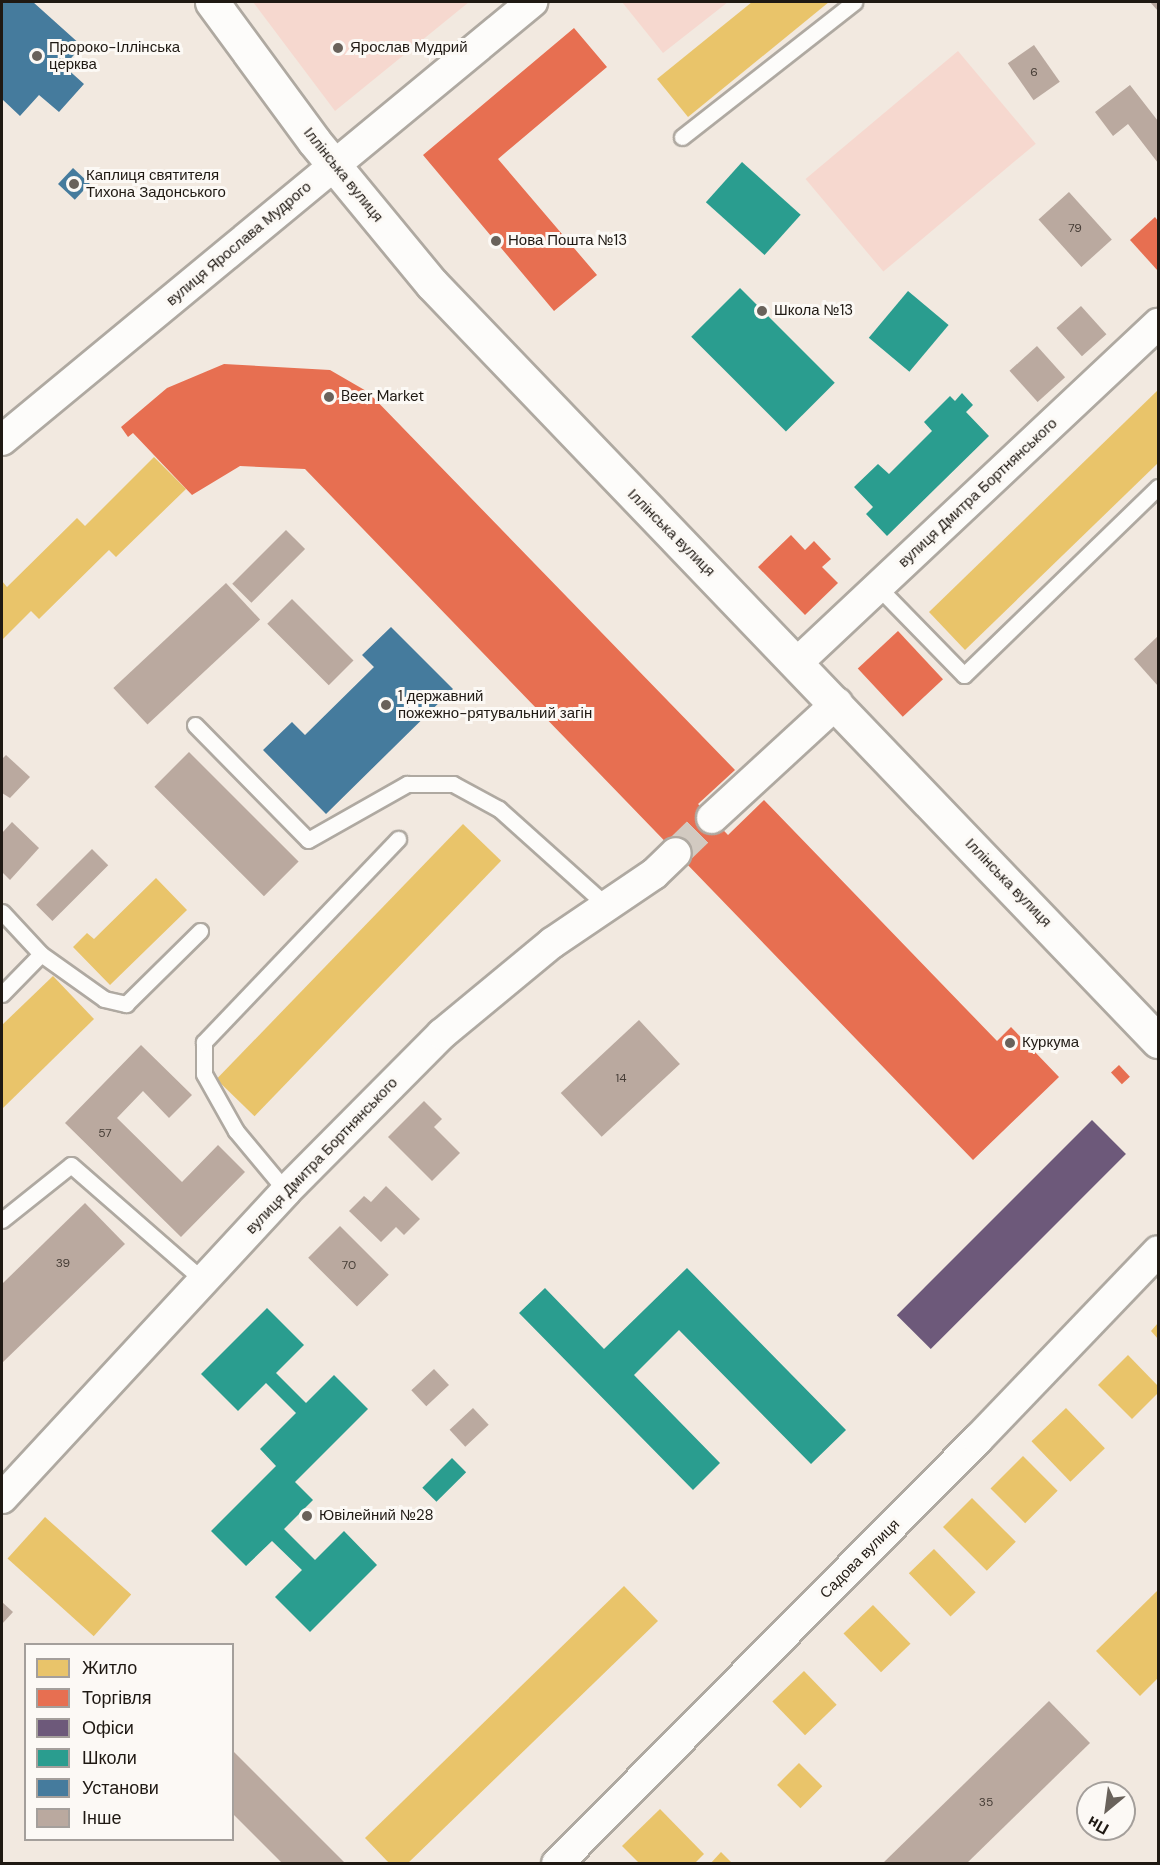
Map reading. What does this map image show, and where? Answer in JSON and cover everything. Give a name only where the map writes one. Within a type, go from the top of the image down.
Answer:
[{"type":"main road","name":"Іллінська вулиця","points":[[212,2],[334,166],[432,284],[798,662],[1158,1041]]},
{"type":"street","name":"вулиця Ярослава Мудрого","points":[[2,440],[532,2]]},
{"type":"street","name":"вулиця Дмитра Бортнянського","points":[[798,662],[1158,324]]},
{"type":"street","points":[[712,818],[837,703]]},
{"type":"street","name":"вулиця Дмитра Бортнянського","points":[[2,1498],[286,1191],[442,1034],[552,943],[654,874],[676,853]]},
{"type":"street","name":"Садова вулиця","points":[[565,1861],[978,1439],[1158,1251]]},
{"type":"lane","points":[[682,136],[854,2]]},
{"type":"lane","points":[[878,587],[964,675],[1158,487]]},
{"type":"lane","points":[[195,725],[308,840],[407,784],[453,784],[499,809],[607,906]]},
{"type":"lane","points":[[286,1191],[236,1131],[204,1074],[204,1042],[398,838]]},
{"type":"lane","points":[[2,912],[41,954],[104,999],[126,1004],[200,931]]},
{"type":"lane","points":[[2,994],[41,954]]},
{"type":"lane","points":[[2,1220],[70,1166],[203,1281]]},
{"type":"shaded area","points":[[253,2],[469,2],[335,111]]},
{"type":"shaded area","points":[[622,2],[728,2],[663,53]]},
{"type":"shaded area","points":[[958,51],[1036,144],[883,272],[806,179]]},
{"type":"building: Житло","points":[[752,2],[829,2],[688,117],[657,79]]},
{"type":"building: Житло","points":[[1158,390],[1158,463],[965,650],[929,612]]},
{"type":"building: Житло","points":[[154,457],[186,489],[116,557],[109,550],[39,619],[31,611],[2,640],[2,581],[7,587],[77,518],[85,526]]},
{"type":"building: Житло","points":[[463,824],[501,861],[255,1116],[216,1079]]},
{"type":"building: Житло","points":[[156,878],[187,910],[110,985],[73,947],[87,933],[94,939]]},
{"type":"building: Житло","points":[[53,976],[94,1019],[2,1109],[2,1025]]},
{"type":"building: Житло","points":[[1158,1323],[1158,1339],[1151,1331]]},
{"type":"building: Житло","points":[[1128,1355],[1158,1386],[1158,1393],[1132,1419],[1098,1385]]},
{"type":"building: Житло","points":[[1066,1408],[1105,1448],[1070,1482],[1031,1441]]},
{"type":"building: Житло","points":[[1023,1456],[1058,1491],[1025,1523],[990,1489]]},
{"type":"building: Житло","points":[[972,1498],[1016,1542],[987,1571],[943,1527]]},
{"type":"building: Житло","points":[[45,1517],[131,1595],[94,1636],[8,1559]]},
{"type":"building: Житло","points":[[934,1549],[976,1592],[951,1616],[909,1573]]},
{"type":"building: Житло","points":[[624,1586],[658,1621],[407,1864],[390,1864],[365,1838]]},
{"type":"building: Житло","points":[[1158,1590],[1158,1678],[1140,1696],[1096,1651]]},
{"type":"building: Житло","points":[[873,1605],[911,1644],[881,1672],[844,1633]]},
{"type":"building: Житло","points":[[804,1671],[837,1705],[805,1735],[772,1702]]},
{"type":"building: Житло","points":[[799,1763],[822,1786],[800,1808],[777,1785]]},
{"type":"building: Житло","points":[[660,1809],[704,1854],[694,1864],[640,1864],[622,1846]]},
{"type":"building: Житло","points":[[721,1852],[733,1864],[710,1864]]},
{"type":"building: Торгівля","points":[[574,28],[607,67],[498,159],[597,275],[554,311],[423,155]]},
{"type":"building: Торгівля","points":[[1155,217],[1158,221],[1158,271],[1130,240]]},
{"type":"building: Торгівля","points":[[224,364],[330,370],[368,392],[735,770],[698,804],[728,835],[764,800],[997,1041],[1011,1027],[1059,1077],[973,1160],[305,469],[240,466],[192,495],[133,433],[128,437],[121,427],[167,388]]},
{"type":"building: Торгівля","points":[[791,535],[805,550],[814,541],[831,559],[822,567],[838,583],[805,615],[758,567]]},
{"type":"building: Торгівля","points":[[898,631],[943,679],[903,717],[858,669]]},
{"type":"building: Торгівля","points":[[1119,1065],[1130,1077],[1122,1084],[1111,1073]]},
{"type":"building: Офіси","points":[[1092,1120],[1126,1154],[931,1349],[897,1315]]},
{"type":"building: Школи","points":[[742,162],[801,215],[765,255],[706,202]]},
{"type":"building: Школи","points":[[740,288],[835,383],[786,432],[691,337]]},
{"type":"building: Школи","points":[[908,291],[949,325],[909,372],[869,338]]},
{"type":"building: Школи","points":[[962,393],[973,405],[966,412],[989,436],[887,536],[866,514],[873,507],[854,487],[878,464],[889,474],[932,431],[924,422],[950,396],[955,401]]},
{"type":"building: Школи","points":[[687,1268],[846,1430],[811,1464],[679,1330],[634,1375],[720,1463],[693,1490],[519,1313],[545,1288],[604,1349]]},
{"type":"building: Школи","points":[[267,1308],[304,1345],[276,1373],[306,1403],[334,1375],[368,1409],[295,1482],[313,1500],[284,1529],[315,1560],[344,1531],[377,1565],[310,1632],[275,1597],[302,1570],[272,1541],[246,1566],[211,1531],[276,1466],[260,1449],[296,1413],[266,1383],[238,1411],[201,1374]]},
{"type":"building: Школи","points":[[452,1458],[466,1472],[436,1502],[422,1488]]},
{"type":"building: Установи","name":"Пророко-Іллінська церква","points":[[2,2],[33,2],[82,46],[64,66],[84,84],[59,112],[39,95],[20,116],[2,99]]},
{"type":"building: Установи","name":"Каплиця святителя Тихона Задонського","points":[[73,168],[90,184],[75,200],[58,184]]},
{"type":"building: Установи","name":"1 державний пожежно-рятувальний загін","points":[[391,627],[453,689],[326,814],[263,750],[292,722],[305,735],[374,667],[362,655]]},
{"type":"building: Інше","points":[[1150,2],[1158,2],[1158,11]]},
{"type":"building: Інше","points":[[1034,45],[1060,82],[1034,100],[1008,63]]},
{"type":"building: Інше","points":[[1130,85],[1158,121],[1158,163],[1128,124],[1113,136],[1095,112]]},
{"type":"building: Інше","points":[[1069,192],[1112,240],[1081,267],[1039,219]]},
{"type":"building: Інше","points":[[1081,306],[1106,334],[1082,356],[1056,328]]},
{"type":"building: Інше","points":[[1037,346],[1065,377],[1038,402],[1010,371]]},
{"type":"building: Інше","points":[[286,530],[305,549],[251,603],[232,584]]},
{"type":"building: Інше","points":[[226,583],[260,620],[147,725],[113,688]]},
{"type":"building: Інше","points":[[292,599],[354,661],[329,685],[267,624]]},
{"type":"building: Інше","points":[[1158,636],[1158,686],[1134,659]]},
{"type":"building: Інше","points":[[189,752],[299,862],[264,896],[154,787]]},
{"type":"building: Інше","points":[[6,755],[30,777],[10,798],[2,793],[2,759]]},
{"type":"building: Інше","points":[[12,822],[39,848],[10,880],[2,872],[2,833]]},
{"type":"building: Інше","points":[[92,849],[108,865],[52,921],[36,905]]},
{"type":"building: Інше","points":[[639,1020],[680,1064],[602,1137],[561,1093]]},
{"type":"building: Інше","points":[[141,1045],[192,1095],[169,1118],[143,1091],[117,1118],[182,1182],[218,1145],[245,1172],[181,1237],[65,1123]]},
{"type":"building: Інше","points":[[424,1101],[442,1119],[434,1127],[460,1153],[432,1181],[388,1137]]},
{"type":"building: Інше","points":[[386,1186],[420,1219],[404,1235],[396,1227],[381,1242],[349,1211],[364,1196],[371,1202]]},
{"type":"building: Інше","points":[[85,1203],[125,1244],[2,1363],[2,1284]]},
{"type":"building: Інше","points":[[340,1226],[389,1275],[357,1307],[308,1258]]},
{"type":"building: Інше","points":[[434,1369],[449,1385],[426,1406],[411,1390]]},
{"type":"building: Інше","points":[[473,1408],[489,1425],[465,1447],[450,1430]]},
{"type":"building: Інше","points":[[2,1602],[13,1612],[2,1624]]},
{"type":"building: Інше","points":[[1049,1701],[1090,1743],[966,1864],[882,1864]]},
{"type":"building: Інше","points":[[234,1752],[346,1864],[283,1864],[234,1815]]},
{"type":"tunnel","points":[[676,853],[712,818]]},
{"type":"place","name":"Ярослав Мудрий","points":[[338,48]]},
{"type":"place","name":"Пророко-Іллінська церква","points":[[37,56]]},
{"type":"place","name":"Каплиця святителя Тихона Задонського","points":[[74,184]]},
{"type":"place","name":"Нова Пошта №13","points":[[496,241]]},
{"type":"place","name":"Школа №13","points":[[762,311]]},
{"type":"place","name":"Beer Market","points":[[329,397]]},
{"type":"place","name":"1 державний пожежно-рятувальний загін","points":[[386,705]]},
{"type":"place","name":"Куркума","points":[[1010,1043]]},
{"type":"place","name":"Ювілейний №28","points":[[307,1516]]}]
